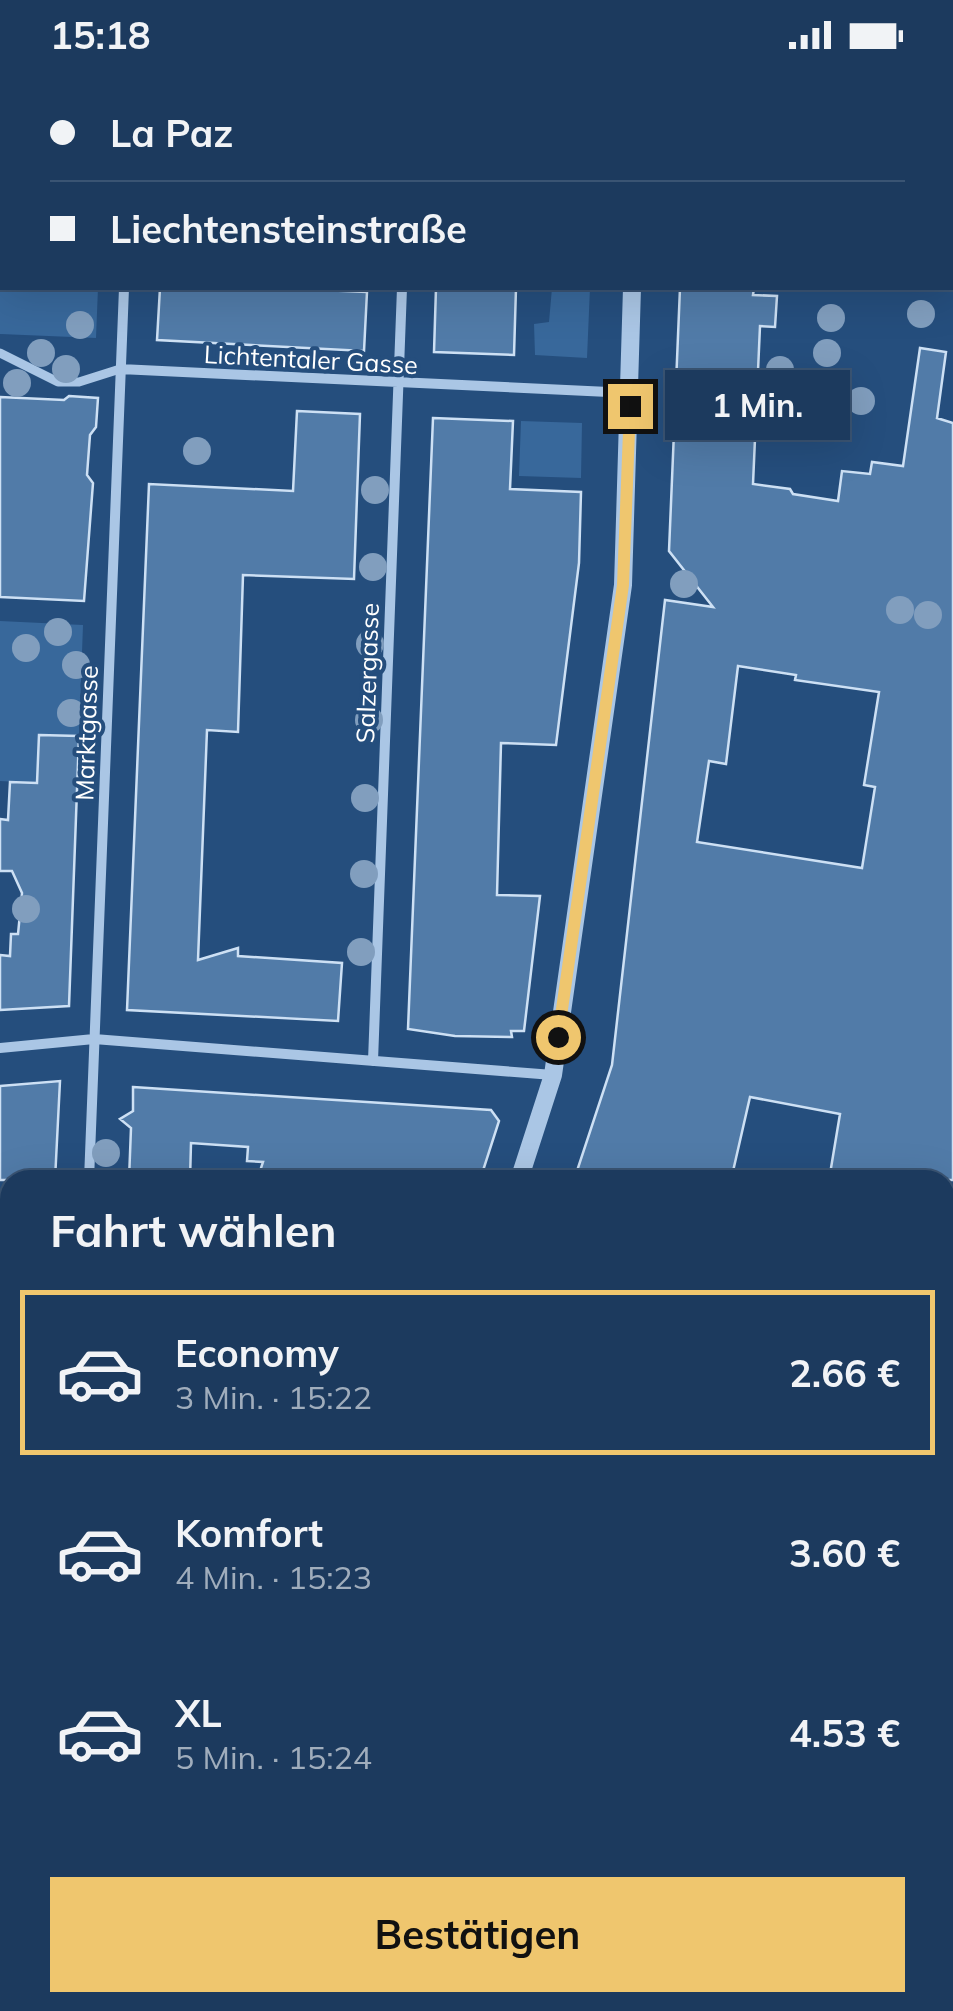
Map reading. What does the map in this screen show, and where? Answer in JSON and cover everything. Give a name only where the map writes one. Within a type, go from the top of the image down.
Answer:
[{"type":"street","name":"Marktgasse","points":[[89,1170],[124,290]]},
{"type":"street","name":"Salzergasse","points":[[373,1060],[402,290]]},
{"type":"street","points":[[522,1170],[552,1074],[623,585],[632,290]]},
{"type":"street","name":"Lichtentaler Gasse","points":[[0,353],[58,382],[80,382],[120,369],[630,392]]},
{"type":"street","points":[[0,1048],[94,1039],[552,1074]]},
{"type":"shaded area","points":[[0,290],[98,290],[96,338],[0,334]]},
{"type":"shaded area","points":[[552,290],[590,290],[587,358],[535,355],[534,324],[549,322]]},
{"type":"shaded area","points":[[521,421],[582,423],[581,478],[519,476]]},
{"type":"shaded area","points":[[0,621],[83,625],[79,736],[39,735],[37,783],[0,781]]},
{"type":"building","points":[[160,290],[367,292],[364,351],[157,340]]},
{"type":"building","points":[[436,290],[516,290],[514,355],[434,352]]},
{"type":"building","points":[[680,290],[754,290],[753,295],[777,296],[775,327],[760,326],[753,484],[790,489],[793,494],[838,501],[842,471],[870,474],[872,462],[903,466],[920,348],[946,352],[937,418],[953,423],[953,1170],[831,1170],[840,1114],[750,1097],[733,1170],[577,1170],[612,1065],[665,600],[713,607],[669,551]],"holes":[[[738,666],[796,675],[795,680],[879,692],[864,785],[875,787],[862,868],[697,842],[709,761],[726,764]]]},
{"type":"building","points":[[69,396],[98,398],[87,475],[93,483],[84,601],[0,597],[0,397],[64,400]]},
{"type":"building","points":[[297,411],[360,414],[354,579],[243,575],[238,732],[207,730],[198,960],[238,948],[238,956],[342,963],[338,1021],[127,1010],[149,484],[293,491]]},
{"type":"building","points":[[433,418],[513,421],[510,489],[581,492],[579,563],[556,745],[501,743],[497,895],[540,896],[524,1031],[511,1031],[512,1037],[455,1036],[408,1029]]},
{"type":"building","points":[[39,735],[79,736],[69,1006],[0,1010],[0,955],[10,956],[11,934],[18,934],[22,893],[12,871],[0,871],[0,819],[8,820],[10,782],[37,783]]},
{"type":"building","points":[[60,1081],[56,1170],[0,1170],[0,1086]]},
{"type":"building","points":[[133,1087],[491,1110],[499,1121],[483,1170],[260,1170],[263,1162],[247,1161],[248,1147],[191,1143],[190,1170],[129,1170],[131,1128],[120,1119],[133,1111]]},
{"type":"route","points":[[558,1037],[623,585],[630,406]]}]
